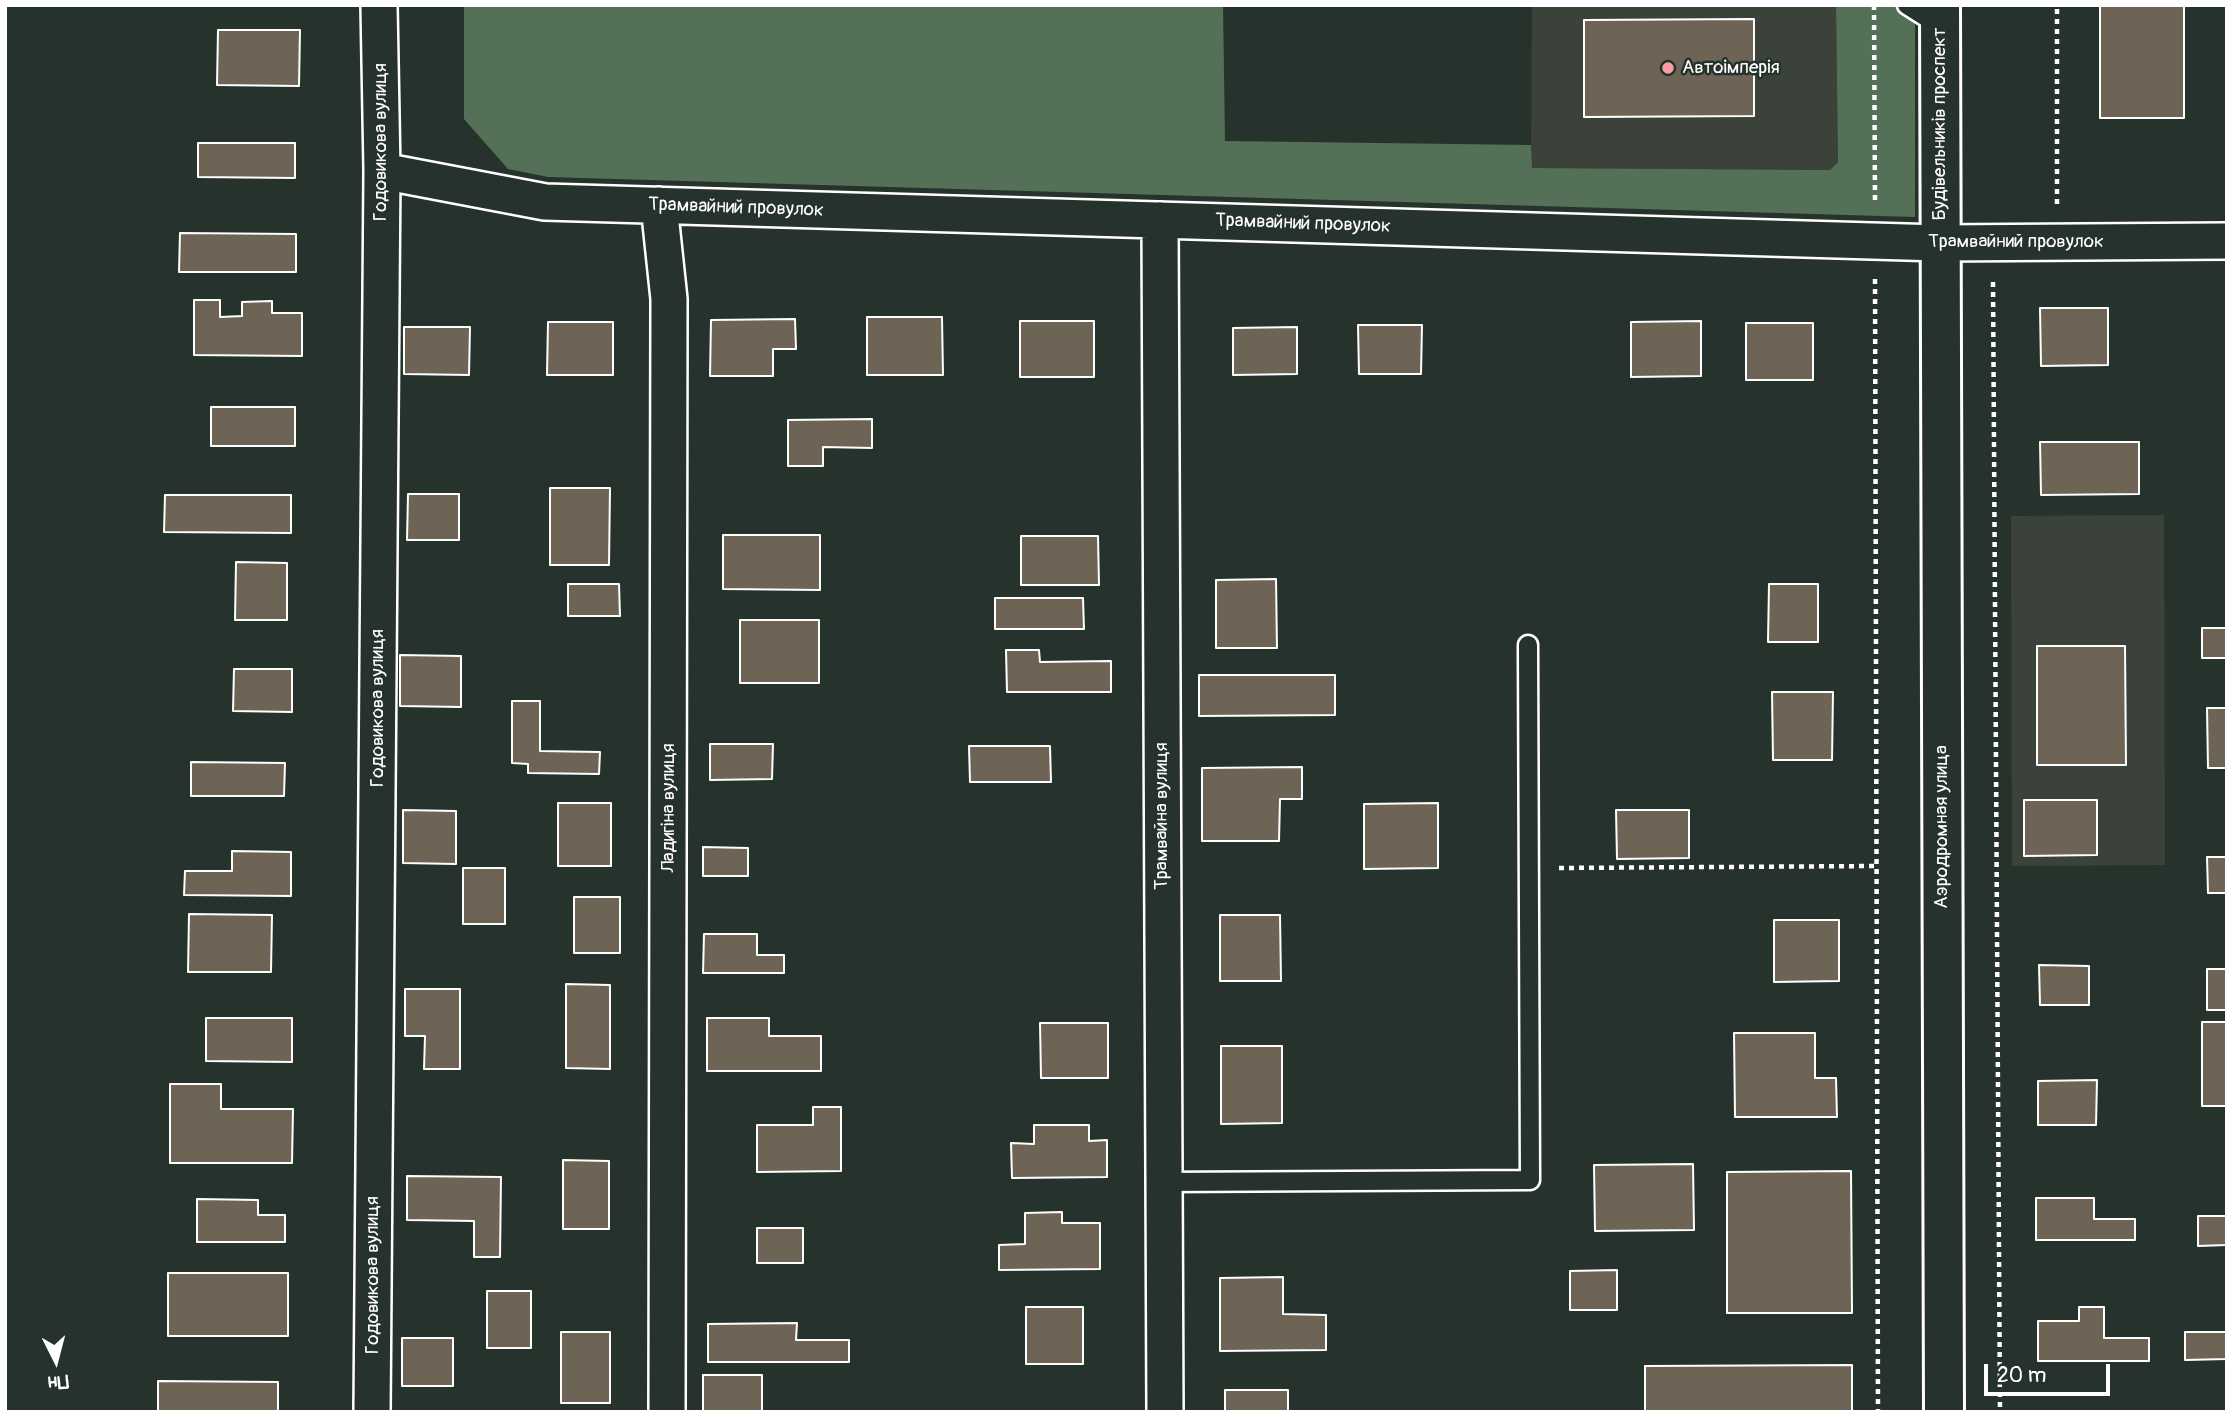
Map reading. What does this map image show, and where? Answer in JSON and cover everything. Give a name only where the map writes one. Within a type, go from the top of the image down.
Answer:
[{"type":"main road","name":"Будівельників проспект","points":[[1940,16],[1940,243]]},
{"type":"main road","name":"Аэродромная улица","points":[[1940,243],[1944,1412]]},
{"type":"street","name":"Годовикова вулиця","points":[[372,1412],[382,171],[379,5]]},
{"type":"street","name":"Трамвайний провулок","points":[[382,171],[545,202],[1940,243],[2227,241]]},
{"type":"street","name":"Ладигіна вулиця","points":[[659,205],[669,299],[667,1412]]},
{"type":"street","name":"Трамвайна вулиця","points":[[1160,220],[1165,1412]]},
{"type":"lane","points":[[1907,5],[1940,16]]},
{"type":"lane","points":[[1164,1182],[1530,1180],[1528,645]]},
{"type":"path","points":[[1874,5],[1878,1412]]},
{"type":"path","points":[[2057,5],[2057,242]]},
{"type":"path","points":[[1993,242],[2000,1412]]},
{"type":"path","points":[[1529,868],[1877,866]]},
{"type":"shaded area","points":[[1532,5],[1836,5],[1838,162],[1830,170],[1531,168]]},
{"type":"shaded area","points":[[2164,515],[2165,865],[2012,866],[2011,516]]},
{"type":"green space","points":[[464,5],[1223,5],[1225,141],[1531,145],[1532,168],[1830,170],[1838,162],[1836,5],[1915,5],[1915,217],[548,177],[508,169],[464,119]]},
{"type":"building","points":[[2100,5],[2184,5],[2184,118],[2100,118]]},
{"type":"building","points":[[1754,19],[1754,116],[1584,117],[1584,20]]},
{"type":"building","points":[[218,30],[300,30],[299,86],[217,85]]},
{"type":"building","points":[[198,143],[295,143],[295,178],[198,177]]},
{"type":"building","points":[[180,233],[296,234],[296,272],[179,272]]},
{"type":"building","points":[[194,300],[220,300],[220,317],[242,316],[242,302],[272,301],[272,313],[302,313],[302,356],[194,355]]},
{"type":"building","points":[[2040,308],[2108,308],[2108,365],[2041,366]]},
{"type":"building","points":[[867,317],[942,317],[943,375],[867,375]]},
{"type":"building","points":[[795,319],[796,349],[773,349],[773,376],[710,376],[711,320]]},
{"type":"building","points":[[1020,321],[1094,321],[1094,377],[1020,377]]},
{"type":"building","points":[[1701,321],[1701,376],[1631,377],[1631,322]]},
{"type":"building","points":[[548,322],[613,322],[613,375],[547,375]]},
{"type":"building","points":[[1746,323],[1813,323],[1813,380],[1746,380]]},
{"type":"building","points":[[1358,325],[1422,325],[1421,374],[1359,374]]},
{"type":"building","points":[[404,327],[470,327],[469,375],[404,374]]},
{"type":"building","points":[[1297,327],[1297,374],[1233,375],[1233,328]]},
{"type":"building","points":[[211,407],[295,407],[295,446],[211,446]]},
{"type":"building","points":[[872,419],[872,448],[823,447],[823,466],[788,466],[788,420]]},
{"type":"building","points":[[2040,442],[2139,442],[2139,494],[2041,495]]},
{"type":"building","points":[[550,488],[610,488],[609,565],[550,565]]},
{"type":"building","points":[[408,494],[459,494],[459,540],[407,540]]},
{"type":"building","points":[[165,495],[291,495],[291,533],[164,532]]},
{"type":"building","points":[[723,535],[820,535],[820,590],[723,589]]},
{"type":"building","points":[[1021,536],[1098,536],[1099,585],[1021,585]]},
{"type":"building","points":[[236,562],[287,563],[287,620],[235,620]]},
{"type":"building","points":[[1276,579],[1277,648],[1216,648],[1216,580]]},
{"type":"building","points":[[568,584],[619,584],[620,616],[568,616]]},
{"type":"building","points":[[1769,584],[1818,584],[1818,642],[1768,642]]},
{"type":"building","points":[[995,598],[1083,598],[1084,629],[995,629]]},
{"type":"building","points":[[740,620],[819,620],[819,683],[740,683]]},
{"type":"building","points":[[2202,628],[2227,628],[2227,658],[2202,658]]},
{"type":"building","points":[[2037,646],[2125,646],[2126,765],[2037,765]]},
{"type":"building","points":[[1006,650],[1039,650],[1040,662],[1111,661],[1111,692],[1007,692]]},
{"type":"building","points":[[400,655],[461,656],[461,707],[400,706]]},
{"type":"building","points":[[234,669],[292,669],[292,712],[233,711]]},
{"type":"building","points":[[1199,675],[1335,675],[1335,715],[1199,716]]},
{"type":"building","points":[[1772,692],[1833,692],[1832,760],[1773,760]]},
{"type":"building","points":[[512,701],[540,701],[540,751],[600,752],[599,774],[528,773],[528,764],[512,763]]},
{"type":"building","points":[[2207,708],[2227,708],[2227,768],[2208,768]]},
{"type":"building","points":[[710,744],[773,744],[772,779],[710,780]]},
{"type":"building","points":[[969,746],[1050,746],[1051,782],[970,782]]},
{"type":"building","points":[[191,762],[285,763],[284,796],[191,796]]},
{"type":"building","points":[[1302,767],[1302,799],[1280,799],[1279,841],[1202,841],[1202,768]]},
{"type":"building","points":[[2024,800],[2097,800],[2097,855],[2024,856]]},
{"type":"building","points":[[558,803],[611,803],[611,866],[558,866]]},
{"type":"building","points":[[1438,803],[1438,868],[1364,869],[1364,804]]},
{"type":"building","points":[[403,810],[456,811],[456,864],[403,863]]},
{"type":"building","points":[[1616,810],[1689,810],[1689,858],[1617,859]]},
{"type":"building","points":[[703,847],[748,848],[748,876],[703,876]]},
{"type":"building","points":[[232,851],[291,852],[291,896],[184,895],[185,871],[232,871]]},
{"type":"building","points":[[2207,857],[2227,857],[2227,893],[2208,893]]},
{"type":"building","points":[[463,868],[505,868],[505,924],[463,924]]},
{"type":"building","points":[[574,897],[620,897],[620,953],[574,953]]},
{"type":"building","points":[[189,914],[272,915],[271,972],[188,972]]},
{"type":"building","points":[[1220,915],[1280,915],[1281,981],[1220,981]]},
{"type":"building","points":[[1774,920],[1839,920],[1839,981],[1774,982]]},
{"type":"building","points":[[704,934],[757,934],[757,955],[784,955],[784,973],[703,973]]},
{"type":"building","points":[[2039,965],[2089,966],[2089,1005],[2040,1005]]},
{"type":"building","points":[[2207,969],[2227,969],[2227,1010],[2207,1010]]},
{"type":"building","points":[[566,984],[610,985],[610,1069],[566,1068]]},
{"type":"building","points":[[405,989],[460,989],[460,1069],[424,1069],[425,1036],[405,1036]]},
{"type":"building","points":[[206,1018],[292,1018],[292,1062],[206,1061]]},
{"type":"building","points":[[707,1018],[769,1018],[769,1036],[821,1036],[821,1071],[707,1071]]},
{"type":"building","points":[[2202,1022],[2227,1022],[2227,1106],[2202,1106]]},
{"type":"building","points":[[1040,1023],[1108,1023],[1108,1078],[1041,1078]]},
{"type":"building","points":[[1734,1033],[1815,1033],[1815,1078],[1836,1078],[1837,1117],[1735,1117]]},
{"type":"building","points":[[1221,1046],[1282,1046],[1282,1123],[1221,1124]]},
{"type":"building","points":[[2097,1080],[2096,1125],[2038,1125],[2038,1081]]},
{"type":"building","points":[[170,1084],[221,1084],[221,1109],[293,1109],[292,1163],[170,1163]]},
{"type":"building","points":[[813,1107],[841,1107],[841,1171],[757,1172],[757,1125],[813,1125]]},
{"type":"building","points":[[1034,1125],[1089,1125],[1089,1141],[1107,1140],[1107,1177],[1012,1178],[1011,1143],[1034,1144]]},
{"type":"building","points":[[563,1160],[609,1161],[609,1229],[563,1229]]},
{"type":"building","points":[[1693,1164],[1694,1230],[1595,1231],[1594,1165]]},
{"type":"building","points":[[1851,1171],[1852,1313],[1727,1313],[1727,1172]]},
{"type":"building","points":[[407,1176],[501,1177],[500,1257],[474,1257],[474,1221],[407,1220]]},
{"type":"building","points":[[2036,1198],[2094,1198],[2094,1219],[2135,1219],[2135,1240],[2036,1240]]},
{"type":"building","points":[[197,1199],[258,1200],[258,1215],[285,1215],[285,1242],[197,1242]]},
{"type":"building","points":[[1062,1212],[1062,1223],[1100,1223],[1100,1269],[999,1270],[999,1245],[1025,1244],[1025,1213]]},
{"type":"building","points":[[2198,1216],[2227,1216],[2227,1245],[2198,1246]]},
{"type":"building","points":[[757,1228],[803,1228],[803,1263],[757,1263]]},
{"type":"building","points":[[1617,1270],[1617,1310],[1570,1310],[1570,1271]]},
{"type":"building","points":[[168,1273],[288,1273],[288,1336],[168,1336]]},
{"type":"building","points":[[1283,1277],[1283,1314],[1326,1315],[1326,1350],[1220,1351],[1220,1278]]},
{"type":"building","points":[[487,1291],[531,1291],[531,1348],[487,1348]]},
{"type":"building","points":[[1026,1307],[1083,1307],[1083,1364],[1026,1364]]},
{"type":"building","points":[[2079,1307],[2104,1307],[2104,1338],[2149,1338],[2149,1361],[2038,1361],[2038,1321],[2079,1321]]},
{"type":"building","points":[[797,1323],[796,1340],[849,1340],[849,1362],[708,1362],[708,1324]]},
{"type":"building","points":[[561,1332],[610,1332],[610,1403],[561,1403]]},
{"type":"building","points":[[2185,1332],[2227,1332],[2227,1359],[2185,1360]]},
{"type":"building","points":[[402,1338],[453,1338],[453,1386],[402,1386]]},
{"type":"building","points":[[1852,1365],[1852,1412],[1645,1412],[1645,1366]]},
{"type":"building","points":[[703,1375],[762,1375],[762,1412],[703,1412]]},
{"type":"building","points":[[158,1381],[278,1382],[278,1412],[158,1412]]},
{"type":"building","points":[[1225,1390],[1288,1390],[1288,1412],[1225,1412]]},
{"type":"place","name":"Автоімперія","points":[[1668,68]]}]
